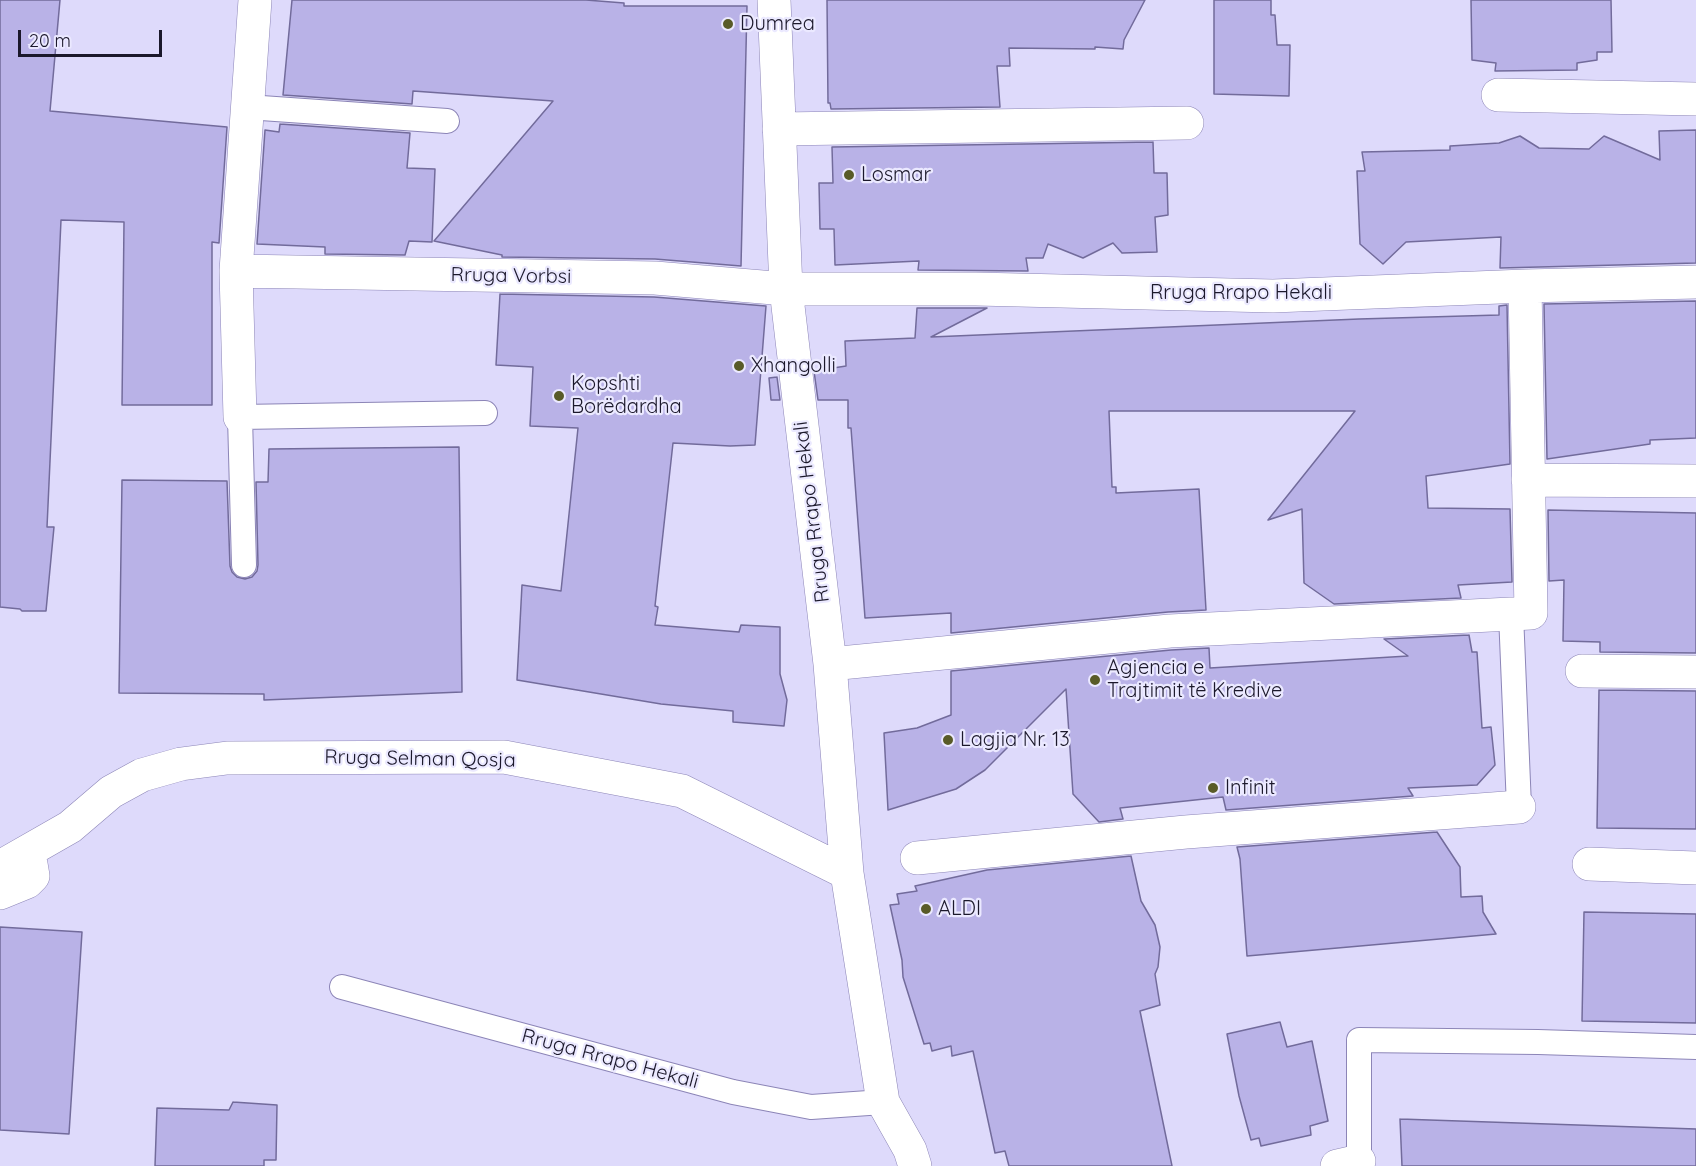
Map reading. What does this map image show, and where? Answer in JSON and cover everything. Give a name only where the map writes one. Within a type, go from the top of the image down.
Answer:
[{"type":"street","points":[[240,417],[236,271],[255,0]]},
{"type":"street","name":"Rruga Rrapo Hekali","points":[[774,0],[786,289],[830,664],[847,873],[883,1102],[910,1150],[915,1166]]},
{"type":"street","points":[[1498,95],[1696,99]]},
{"type":"street","points":[[779,129],[1186,123]]},
{"type":"street","name":"Rruga Vorbsi","points":[[236,271],[655,278],[786,289]]},
{"type":"street","name":"Rruga Rrapo Hekali","points":[[786,289],[1023,290],[1273,296],[1696,282]]},
{"type":"street","points":[[830,664],[1170,631],[1521,614],[1528,480],[1525,286]]},
{"type":"street","points":[[1528,480],[1696,481]]},
{"type":"street","points":[[1582,671],[1696,672]]},
{"type":"street","name":"Rruga Selman Qosja","points":[[12,861],[70,827],[111,792],[142,774],[181,764],[227,758],[504,757],[682,791],[847,873]]},
{"type":"street","points":[[917,858],[1186,832],[1519,807]]},
{"type":"street","points":[[0,893],[27,882],[33,876],[31,864],[12,861]]},
{"type":"street","points":[[1589,864],[1696,868]]},
{"type":"lane","points":[[247,107],[447,121]]},
{"type":"lane","points":[[244,564],[240,417],[485,413]]},
{"type":"lane","points":[[1519,807],[1521,614]]},
{"type":"lane","name":"Rruga Rrapo Hekali","points":[[342,987],[733,1092],[811,1107],[883,1102]]},
{"type":"lane","points":[[1348,1164],[1359,1040],[1696,1047]]},
{"type":"building","points":[[0,0],[60,0],[50,111],[227,127],[219,243],[212,242],[212,405],[122,405],[124,222],[61,220],[47,527],[54,527],[46,611],[22,611],[0,607]]},
{"type":"building","points":[[292,0],[586,0],[624,3],[624,6],[747,6],[741,266],[655,259],[502,257],[502,255],[434,241],[553,101],[413,91],[412,104],[283,95]]},
{"type":"building","points":[[827,0],[1145,0],[1124,40],[1123,49],[1009,48],[1010,66],[997,66],[1000,107],[831,109],[828,103]]},
{"type":"building","points":[[1214,0],[1271,0],[1271,15],[1275,15],[1277,45],[1290,45],[1289,96],[1214,94]]},
{"type":"building","points":[[1471,0],[1611,0],[1612,52],[1597,52],[1597,60],[1577,63],[1577,70],[1495,71],[1496,63],[1472,60]]},
{"type":"building","points":[[280,124],[410,133],[407,168],[435,169],[432,242],[409,241],[405,255],[325,254],[325,247],[257,244],[265,130],[279,132]]},
{"type":"building","points":[[1696,130],[1696,263],[1500,268],[1501,237],[1406,242],[1383,264],[1360,244],[1357,171],[1365,171],[1362,152],[1450,150],[1450,146],[1499,143],[1520,136],[1539,148],[1589,149],[1604,136],[1660,160],[1659,131]]},
{"type":"building","points":[[1153,142],[1154,173],[1167,173],[1168,215],[1155,217],[1157,252],[1122,253],[1113,243],[1083,258],[1048,244],[1043,258],[1026,258],[1028,271],[918,270],[919,261],[835,265],[834,229],[820,229],[819,183],[833,183],[832,147]]},
{"type":"building","points":[[500,294],[654,297],[766,306],[755,445],[673,443],[655,606],[658,607],[655,625],[739,632],[741,625],[780,627],[780,674],[787,700],[784,726],[733,722],[733,711],[661,704],[517,680],[522,585],[561,591],[578,428],[530,426],[533,367],[496,365]]},
{"type":"building","points":[[1696,301],[1696,438],[1650,440],[1650,444],[1547,459],[1544,304]]},
{"type":"building","points":[[1507,305],[1510,464],[1426,476],[1428,508],[1510,509],[1512,582],[1458,585],[1461,598],[1334,604],[1304,583],[1302,509],[1268,520],[1355,411],[1109,411],[1112,487],[1116,487],[1116,493],[1199,489],[1206,610],[951,633],[951,613],[865,618],[851,428],[848,428],[848,400],[818,400],[814,371],[846,366],[845,341],[915,338],[917,308],[987,308],[931,337],[1499,315],[1499,306]]},
{"type":"building","points":[[777,377],[780,400],[771,400],[769,378]]},
{"type":"building","points":[[459,447],[462,692],[264,700],[264,694],[119,693],[122,480],[227,481],[230,566],[237,577],[245,579],[252,577],[257,571],[256,482],[268,482],[269,449]]},
{"type":"building","points":[[1548,510],[1696,513],[1696,653],[1600,652],[1600,642],[1563,641],[1564,580],[1549,581]]},
{"type":"building","points":[[1469,635],[1472,652],[1477,652],[1482,728],[1491,727],[1495,765],[1477,785],[1408,788],[1413,796],[1226,810],[1223,797],[1120,808],[1123,819],[1099,822],[1073,794],[1066,689],[985,770],[956,789],[888,810],[884,733],[917,728],[951,715],[951,671],[1209,648],[1210,668],[1408,656],[1384,639]]},
{"type":"building","points":[[1599,690],[1696,691],[1696,829],[1597,828]]},
{"type":"building","points":[[1437,832],[1460,867],[1461,897],[1482,896],[1483,912],[1496,934],[1247,956],[1240,859],[1237,847]]},
{"type":"building","points":[[1131,856],[1141,901],[1155,925],[1160,947],[1155,974],[1160,1005],[1140,1011],[1172,1166],[1009,1166],[1005,1151],[995,1153],[973,1051],[952,1056],[951,1046],[932,1051],[930,1043],[924,1044],[903,977],[902,960],[890,905],[899,904],[897,894],[917,891],[915,886],[987,870]]},
{"type":"building","points":[[1584,912],[1696,914],[1696,1023],[1582,1021]]},
{"type":"building","points":[[0,927],[82,932],[69,1134],[0,1130]]},
{"type":"building","points":[[1280,1022],[1287,1047],[1312,1041],[1328,1121],[1310,1126],[1311,1135],[1261,1146],[1259,1138],[1251,1140],[1239,1096],[1227,1034]]},
{"type":"building","points":[[233,1102],[277,1105],[276,1160],[264,1160],[264,1166],[155,1166],[157,1108],[229,1110]]},
{"type":"building","points":[[1400,1119],[1696,1129],[1696,1166],[1402,1166]]},
{"type":"place","name":"Dumrea","points":[[728,24]]},
{"type":"place","name":"Losmar","points":[[849,175]]},
{"type":"place","name":"Xhangolli","points":[[739,366]]},
{"type":"place","name":"Kopshti Borëdardha","points":[[559,396]]},
{"type":"place","name":"Agjencia e Trajtimit të Kredive","points":[[1095,680]]},
{"type":"place","name":"Lagjia Nr. 13","points":[[948,740]]},
{"type":"place","name":"Infinit","points":[[1213,788]]},
{"type":"place","name":"ALDI","points":[[926,909]]}]
